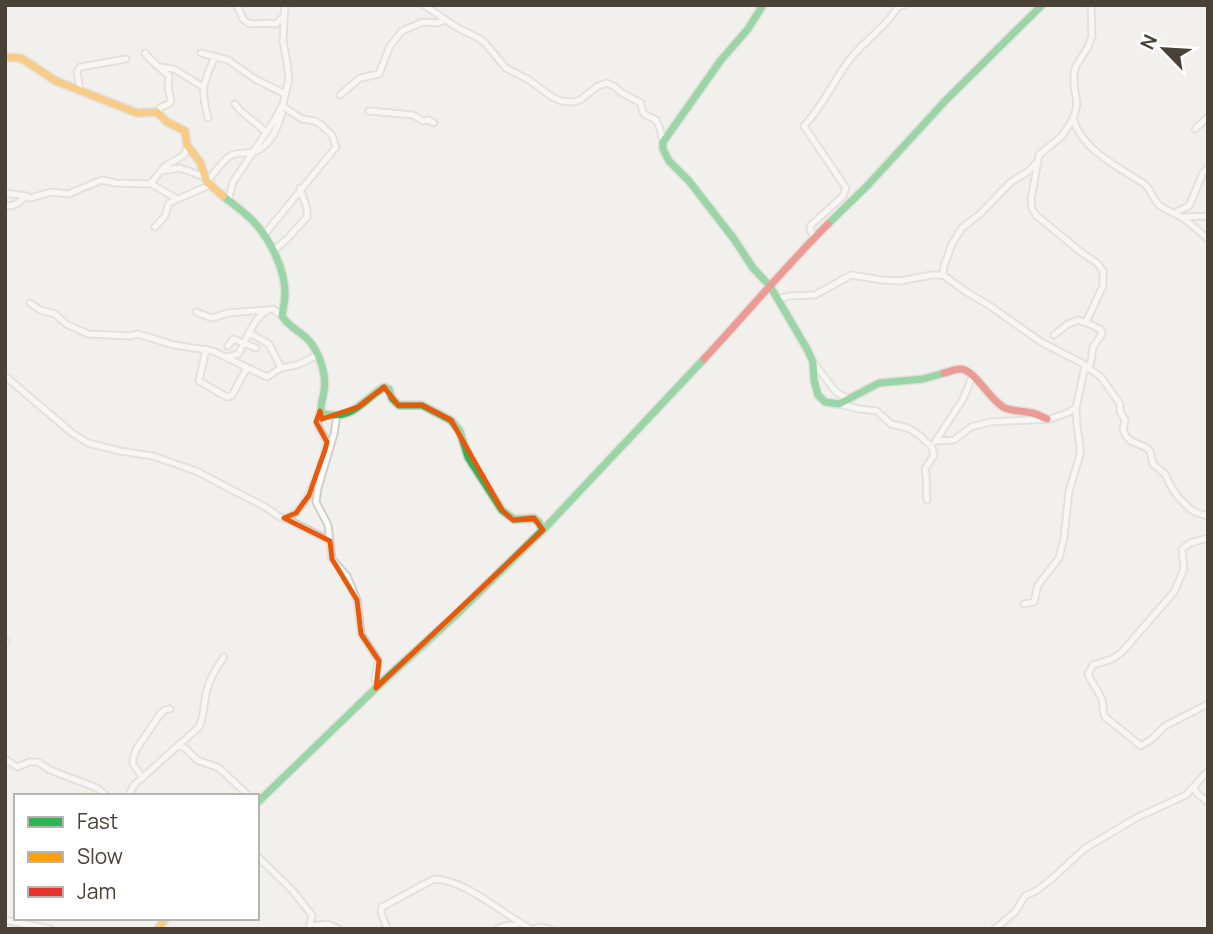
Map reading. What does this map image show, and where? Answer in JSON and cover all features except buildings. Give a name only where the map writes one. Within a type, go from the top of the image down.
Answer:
[{"type":"main road","points":[[764,5],[748,29],[721,60],[663,142],[662,148],[665,156],[688,177],[753,268],[770,286],[813,362],[814,380],[820,398],[826,403],[839,404],[879,383],[923,379],[960,369],[973,375],[1003,407],[1047,418]]},
{"type":"main road","points":[[259,801],[543,530],[744,317],[815,237],[1032,12],[1042,5]]},
{"type":"main road","points":[[5,57],[21,58],[56,81],[137,113],[158,113],[167,122],[185,131],[188,146],[200,162],[207,182],[247,215],[273,251],[283,277],[285,295],[282,316],[290,328],[309,340],[324,372],[321,413],[337,415],[358,407],[384,387],[388,388],[399,405],[422,405],[447,417],[460,431],[468,457],[502,510],[514,519],[534,518],[543,530]]},
{"type":"street","points":[[235,5],[248,23],[277,24]]},
{"type":"street","points":[[155,227],[165,216],[169,204],[207,182],[229,156],[253,152],[265,145],[277,128],[289,79],[283,35],[285,5]]},
{"type":"street","points":[[424,5],[444,20],[480,38],[506,68],[561,101],[580,100],[602,84],[610,84],[641,103],[643,115],[656,120],[663,142]]},
{"type":"street","points":[[815,237],[810,226],[843,196],[846,188],[804,126],[815,114],[852,57],[890,20],[898,7],[905,5]]},
{"type":"street","points":[[1086,322],[1104,286],[1103,271],[1097,263],[1033,212],[1031,200],[1041,152],[1057,141],[1073,118],[1076,104],[1074,73],[1092,36],[1091,5]]},
{"type":"street","points":[[277,24],[284,16]]},
{"type":"street","points":[[340,95],[360,78],[379,74],[390,46],[402,31],[423,22],[438,23],[444,20]]},
{"type":"street","points":[[277,24],[283,35]]},
{"type":"street","points":[[145,52],[169,76],[171,101],[161,107],[158,113]]},
{"type":"street","points":[[201,53],[229,60],[254,79],[285,94]]},
{"type":"street","points":[[208,118],[203,87],[215,56]]},
{"type":"street","points":[[80,90],[77,72],[80,67],[126,59]]},
{"type":"street","points":[[160,67],[174,69],[203,87]]},
{"type":"street","points":[[235,104],[266,133]]},
{"type":"street","points":[[228,201],[233,182],[282,106]]},
{"type":"street","points":[[264,235],[336,147],[332,135],[320,124],[302,120],[282,106]]},
{"type":"street","points":[[369,111],[413,115],[423,121],[434,122]]},
{"type":"street","points":[[1195,129],[1208,117]]},
{"type":"street","points":[[1073,118],[1079,131],[1097,152],[1148,188],[1155,201],[1182,217],[1208,216]]},
{"type":"street","points":[[150,183],[165,166],[184,155],[188,146]]},
{"type":"street","points":[[943,275],[952,244],[962,228],[980,214],[1011,182],[1029,171],[1038,160]]},
{"type":"street","points":[[1173,214],[1191,203],[1203,173],[1208,168]]},
{"type":"street","points":[[160,172],[180,169],[207,182]]},
{"type":"street","points":[[5,193],[30,198],[52,192],[68,194],[102,180],[116,183],[150,183],[177,199]]},
{"type":"street","points":[[273,251],[307,217],[300,188]]},
{"type":"street","points":[[5,205],[16,204],[27,196]]},
{"type":"street","points":[[1182,217],[1208,239]]},
{"type":"street","points":[[778,299],[815,295],[851,275],[899,281],[943,275],[1041,342],[1103,379],[1118,400],[1125,420],[1124,432],[1128,439],[1150,451],[1153,464],[1166,475],[1182,502],[1197,513],[1208,516]]},
{"type":"street","points":[[30,303],[88,334],[138,334],[174,345],[206,349],[267,377],[281,368],[297,365],[316,356]]},
{"type":"street","points":[[196,312],[212,318],[228,313],[270,309],[282,316]]},
{"type":"street","points":[[235,361],[255,322],[266,310]]},
{"type":"street","points":[[1024,604],[1034,602],[1038,585],[1060,554],[1069,491],[1080,455],[1076,408],[1086,367],[1102,332],[1086,322],[1075,320],[1054,335]]},
{"type":"street","points":[[249,333],[268,343],[281,368]]},
{"type":"street","points":[[228,346],[233,339],[256,348]]},
{"type":"street","points":[[206,349],[199,381],[225,396],[232,395],[247,368]]},
{"type":"street","points":[[227,357],[238,354]]},
{"type":"street","points":[[813,362],[836,392],[848,399]]},
{"type":"street","points":[[937,441],[963,399],[973,375]]},
{"type":"street","points":[[5,376],[72,433],[88,443],[153,456],[195,470],[330,541]]},
{"type":"street","points":[[839,404],[877,411],[891,424],[913,430],[929,443],[934,455],[925,469],[927,500]]},
{"type":"street","points":[[929,443],[954,440],[971,428],[994,421],[1047,418],[1068,413],[1076,408]]},
{"type":"street","points":[[285,518],[296,513],[309,495],[325,450],[327,441],[316,422],[320,411]]},
{"type":"street","points":[[337,415],[316,502],[328,525],[332,559],[347,576],[357,600],[361,635],[379,660],[376,688]]},
{"type":"street","points":[[1208,538],[1190,543],[1182,549],[1184,569],[1171,596],[1122,652],[1112,659],[1093,665],[1088,674],[1103,703],[1105,717],[1141,746],[1165,726],[1208,704]]},
{"type":"street","points":[[129,794],[200,724],[207,689],[224,657]]},
{"type":"street","points":[[143,778],[133,765],[134,753],[161,713],[170,709]]},
{"type":"street","points":[[178,745],[197,760],[219,768],[247,794]]},
{"type":"street","points":[[5,760],[17,766],[38,762],[50,770],[97,788],[104,794]]},
{"type":"street","points":[[995,929],[1015,912],[1025,896],[1066,868],[1073,858],[1090,845],[1136,818],[1180,798],[1208,771]]},
{"type":"street","points":[[1193,788],[1208,802]]},
{"type":"street","points":[[259,858],[292,890],[312,915],[340,929]]},
{"type":"street","points":[[387,929],[382,907],[434,879],[443,879],[469,891],[519,924],[533,929],[550,929]]},
{"type":"street","points":[[312,915],[309,928],[327,924]]},
{"type":"street","points":[[5,919],[47,928]]},
{"type":"street","points":[[497,929],[519,924]]},
{"type":"highlighted area","points":[[384,387],[398,405],[422,405],[451,420],[502,510],[513,520],[534,518],[543,530],[376,688],[379,661],[361,634],[357,600],[332,559],[330,541],[284,518],[296,513],[309,495],[325,450],[327,442],[316,422],[320,411],[322,419],[358,407]]},
{"type":"traffic: fast","points":[[763,5],[663,142],[663,149],[669,161],[689,181],[753,268],[770,286],[807,349],[813,362],[818,395],[825,402],[839,404],[879,383],[923,379],[944,373]]},
{"type":"traffic: fast","points":[[828,224],[946,100],[1042,5]]},
{"type":"traffic: fast","points":[[223,196],[259,227],[275,254],[284,284],[282,316],[311,343],[322,366],[325,385],[321,413],[341,415],[349,412],[384,387],[389,389],[392,398],[399,405],[422,405],[451,420],[460,431],[468,457],[502,510],[514,519],[534,518],[543,530]]},
{"type":"traffic: fast","points":[[259,801],[543,530],[704,359]]},
{"type":"traffic: slow","points":[[5,57],[21,58],[56,81],[137,113],[157,112],[167,122],[185,131],[187,145],[200,162],[207,182],[223,196]]},
{"type":"traffic: slow","points":[[158,929],[165,920]]},
{"type":"traffic: jam","points":[[704,359],[828,224]]},
{"type":"traffic: jam","points":[[944,373],[966,370],[1005,408],[1034,413],[1047,419]]}]
